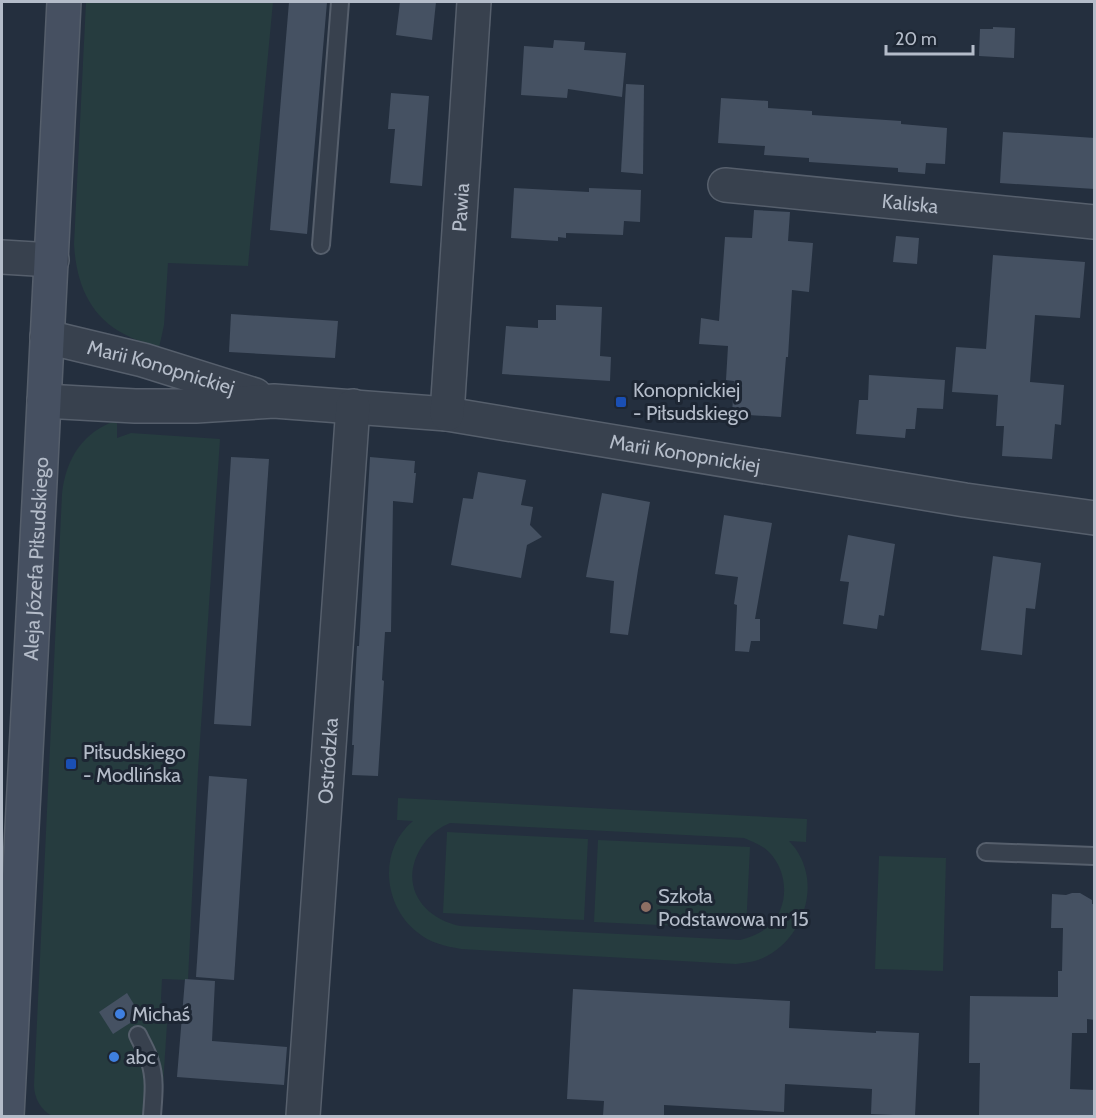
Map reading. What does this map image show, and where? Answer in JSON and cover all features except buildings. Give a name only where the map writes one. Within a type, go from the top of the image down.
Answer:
[{"type":"main road","name":"Aleja Józefa Piłsudskiego","points":[[7,1116],[64,2]]},
{"type":"street","name":"Pawia","points":[[447,414],[474,2]]},
{"type":"street","name":"Kaliska","points":[[725,185],[1095,222]]},
{"type":"street","points":[[2,257],[52,260]]},
{"type":"street","name":"Marii Konopnickiej","points":[[47,337],[143,360],[274,401]]},
{"type":"street","name":"Marii Konopnickiej","points":[[44,401],[135,406],[196,406],[274,401],[447,414],[965,500],[1095,518]]},
{"type":"street","name":"Ostródzka","points":[[303,1116],[353,406]]},
{"type":"lane","points":[[321,245],[340,2]]},
{"type":"lane","points":[[986,852],[1095,856]]},
{"type":"lane","points":[[138,1035],[150,1059],[152,1070],[152,1116]]},
{"type":"green space","points":[[86,2],[273,2],[248,266],[168,263],[164,325],[159,348],[124,334],[102,318],[93,308],[81,284],[75,258]]},
{"type":"green space","points":[[117,420],[117,438],[131,433],[220,439],[198,771],[188,980],[162,979],[161,999],[167,1024],[161,1116],[52,1116],[39,1103],[34,1085],[62,494],[68,469],[78,448],[95,432]]},
{"type":"green space","points":[[398,798],[807,819],[806,842],[789,841],[799,853],[803,863],[808,892],[801,919],[786,942],[763,958],[750,962],[736,964],[455,948],[422,936],[406,921],[397,907],[389,877],[390,862],[394,847],[402,833],[413,821],[397,820]],"holes":[[[450,823],[744,838],[769,852],[780,869],[784,888],[781,908],[770,925],[740,940],[460,926],[445,921],[423,905],[416,894],[413,882],[413,869],[425,842],[436,831]]]},
{"type":"green space","points":[[447,832],[588,839],[584,920],[443,913]]},
{"type":"green space","points":[[598,840],[750,847],[746,929],[594,922]]},
{"type":"green space","points":[[879,856],[946,858],[943,971],[875,969]]},
{"type":"place","name":"Konopnickiej - Piłsudskiego","points":[[621,402]]},
{"type":"place","name":"Piłsudskiego - Modlińska","points":[[71,764]]},
{"type":"place","name":"Szkoła Podstawowa nr 15","points":[[646,907]]},
{"type":"place","name":"Michaś","points":[[120,1014]]},
{"type":"place","name":"abc","points":[[114,1057]]}]
